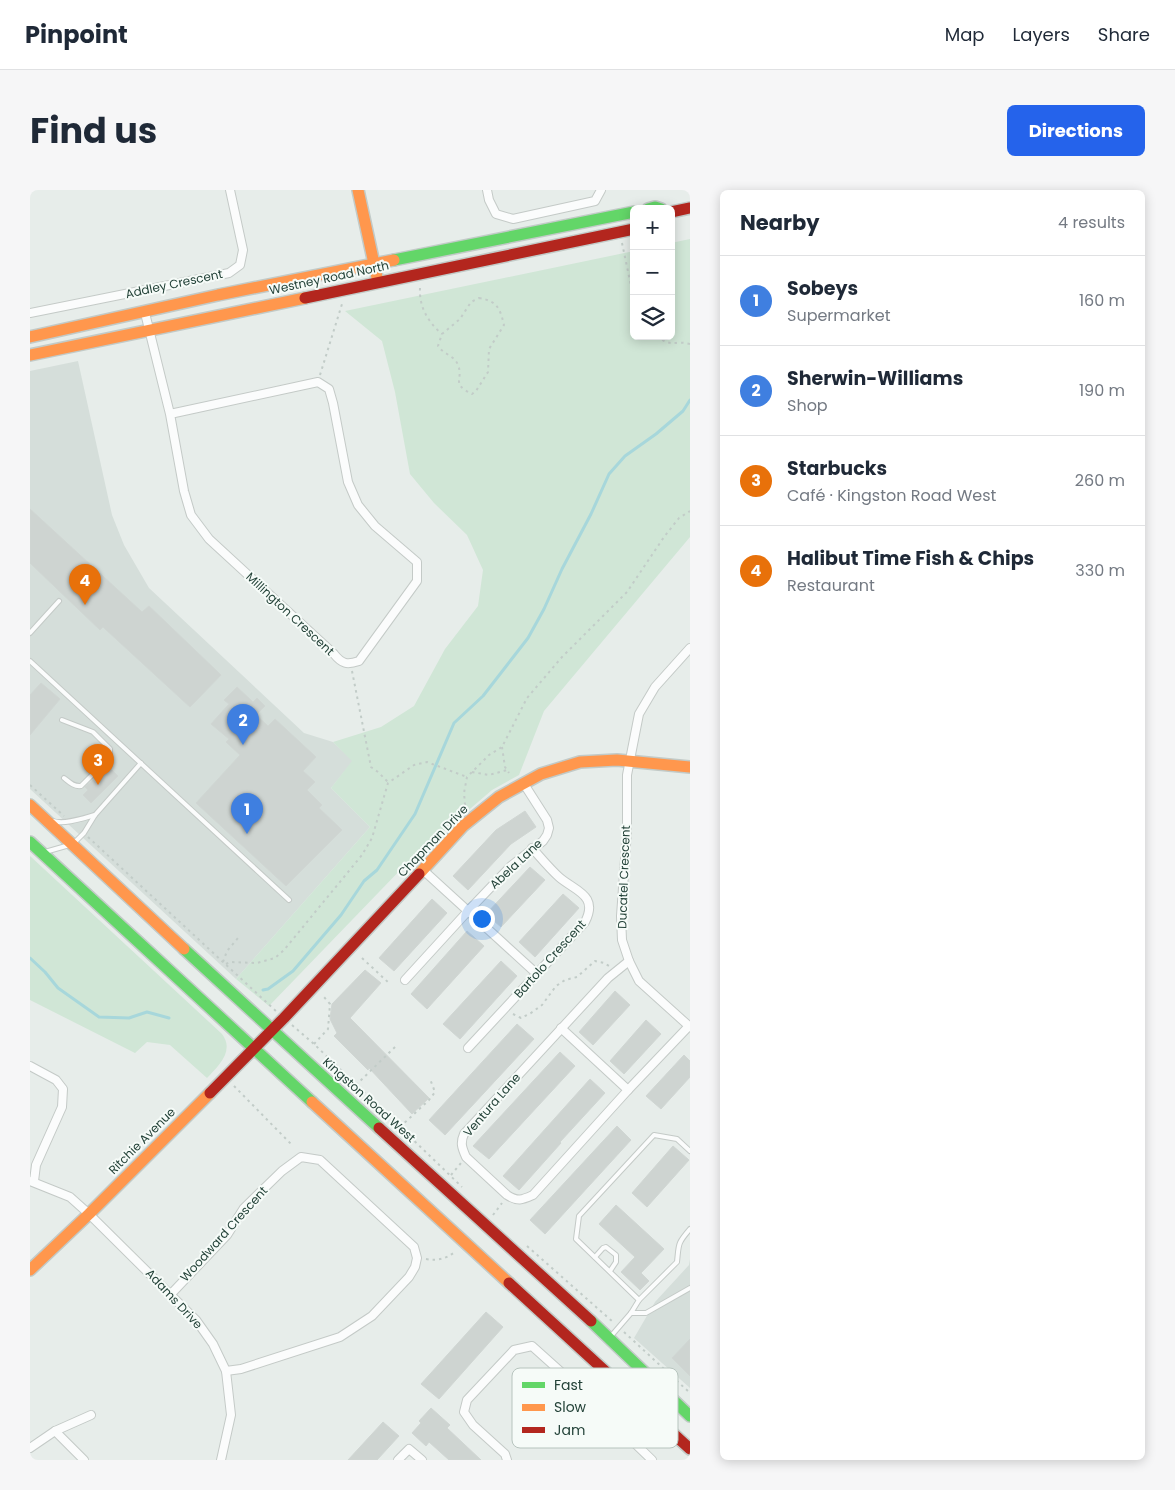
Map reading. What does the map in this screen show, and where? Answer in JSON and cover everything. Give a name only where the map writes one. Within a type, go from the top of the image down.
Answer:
[{"type":"main road","points":[[358,190],[378,282]]},
{"type":"main road","points":[[675,212],[690,208]]},
{"type":"main road","name":"Westney Road North","points":[[30,337],[218,295],[630,213]]},
{"type":"main road","name":"Westney Road North","points":[[30,355],[630,230]]},
{"type":"main road","points":[[58,331],[62,348]]},
{"type":"main road","name":"Chapman Drive","points":[[272,1030],[463,826],[499,796],[541,774],[580,762],[617,760],[690,767]]},
{"type":"main road","name":"Kingston Road West","points":[[30,805],[641,1368]]},
{"type":"main road","points":[[30,842],[602,1368]]},
{"type":"main road","name":"Ritchie Avenue","points":[[30,1270],[89,1214],[272,1030]]},
{"type":"main road","name":"Kingston Road West","points":[[678,1404],[690,1416]]},
{"type":"main road","points":[[678,1438],[690,1449]]},
{"type":"street","name":"Addley Crescent","points":[[30,313],[229,273],[240,265],[243,250],[230,190]]},
{"type":"street","points":[[487,190],[489,200],[496,214],[513,219],[595,201],[601,190]]},
{"type":"street","name":"Millington Crescent","points":[[145,312],[170,414],[184,491],[191,515],[209,539],[340,661],[350,664]]},
{"type":"street","points":[[170,414],[318,382],[328,389],[333,402],[348,482],[358,505],[375,526],[417,562],[417,581],[359,661],[350,664]]},
{"type":"street","name":"Ducatel Crescent","points":[[690,648],[655,687],[639,714],[627,775],[627,831],[621,916],[622,940],[628,961],[639,981],[690,1026]]},
{"type":"street","name":"Abela Lane","points":[[405,980],[511,866],[543,841],[547,835],[549,828],[547,820],[524,784]]},
{"type":"street","name":"Bartolo Crescent","points":[[468,1048],[585,922],[589,912],[586,897],[560,878],[532,848]]},
{"type":"street","points":[[423,870],[537,974]]},
{"type":"street","name":"Ventura Lane","points":[[507,1195],[466,1157],[461,1142],[464,1134],[608,978],[628,961]]},
{"type":"street","points":[[507,1195],[514,1200],[522,1200],[533,1195],[628,1090],[690,1026]]},
{"type":"street","points":[[561,1028],[628,1090]]},
{"type":"street","points":[[30,1066],[56,1080],[63,1089],[62,1107],[36,1166],[32,1181]]},
{"type":"street","name":"Woodward Crescent","points":[[171,1294],[227,1235],[244,1208],[301,1157],[320,1160],[414,1248],[416,1258]]},
{"type":"street","name":"Adams Drive","points":[[32,1181],[70,1198],[89,1214],[196,1320],[213,1344],[226,1371],[231,1415],[221,1460]]},
{"type":"street","points":[[226,1371],[241,1369],[340,1337],[372,1316],[409,1277],[416,1267],[416,1258]]},
{"type":"street","points":[[507,1460],[505,1454],[472,1426],[464,1412],[468,1400],[514,1350],[532,1346],[557,1368]]},
{"type":"street","points":[[30,1448],[55,1431],[91,1415]]},
{"type":"street","points":[[55,1431],[84,1460]]},
{"type":"street","points":[[640,1448],[652,1460]]},
{"type":"street","points":[[398,1460],[409,1449],[422,1460]]},
{"type":"lane","points":[[30,633],[59,601]]},
{"type":"lane","points":[[30,661],[289,900]]},
{"type":"lane","points":[[62,720],[93,732],[110,749],[109,758],[81,786],[77,787],[64,778]]},
{"type":"lane","points":[[41,853],[73,844],[84,833],[95,815],[141,763]]},
{"type":"lane","points":[[44,818],[58,823],[95,815]]},
{"type":"lane","points":[[639,1300],[576,1240],[578,1216],[654,1135],[677,1139],[690,1151]]},
{"type":"lane","points":[[610,1338],[631,1313],[639,1300],[677,1262],[680,1240],[690,1229]]},
{"type":"lane","points":[[595,1257],[606,1247],[616,1255],[616,1262],[610,1271]]},
{"type":"lane","points":[[631,1313],[646,1313],[690,1288]]},
{"type":"path","points":[[620,232],[633,295]]},
{"type":"path","points":[[420,288],[423,310],[431,325],[442,334]]},
{"type":"path","points":[[480,298],[488,299],[495,303],[500,312],[504,325],[489,349],[488,372],[472,394],[462,389],[459,383],[459,365],[454,359],[441,351],[438,346],[442,334],[460,319],[471,302],[480,298]]},
{"type":"path","points":[[318,382],[342,304]]},
{"type":"path","points":[[662,340],[672,344],[683,342],[690,344]]},
{"type":"path","points":[[465,805],[464,793],[467,777],[489,756],[502,747],[527,698],[562,657],[627,592],[664,537],[679,518],[690,511]]},
{"type":"path","points":[[350,664],[371,767],[388,783]]},
{"type":"path","points":[[472,772],[489,775],[508,772],[502,747]]},
{"type":"path","points":[[224,963],[257,963],[275,958],[284,950],[362,855],[372,838],[388,783],[414,765],[427,762],[467,777]]},
{"type":"path","points":[[30,785],[69,821]]},
{"type":"path","points":[[84,833],[276,1010]]},
{"type":"path","points":[[224,963],[227,951],[238,938]]},
{"type":"path","points":[[362,958],[390,984]]},
{"type":"path","points":[[506,1007],[521,1018],[531,1014],[542,1004],[556,986],[576,976],[595,961],[609,966]]},
{"type":"path","points":[[314,1044],[328,1030],[330,1004],[324,997]]},
{"type":"path","points":[[295,1028],[314,1044],[464,1189]]},
{"type":"path","points":[[356,1085],[396,1045]]},
{"type":"path","points":[[400,1127],[429,1100],[434,1092],[430,1079]]},
{"type":"path","points":[[234,1086],[292,1146]]},
{"type":"path","points":[[492,1215],[507,1195]]},
{"type":"path","points":[[522,1242],[619,1327],[662,1368]]},
{"type":"path","points":[[416,1258],[437,1261],[455,1252]]},
{"type":"path","points":[[678,1383],[690,1394]]},
{"type":"shaded area","points":[[78,361],[112,515],[124,545],[149,588],[304,733],[333,742],[353,761],[331,788],[370,827],[236,979],[30,789],[30,371]]},
{"type":"shaded area","points":[[690,1259],[690,1388],[678,1377],[678,1368],[668,1368],[634,1338],[655,1302],[689,1265]]},
{"type":"green space","points":[[690,239],[690,537],[544,711],[519,775],[492,790],[407,863],[269,1006],[236,979],[370,827],[331,788],[352,761],[333,742],[381,727],[414,706],[445,649],[478,606],[483,570],[467,535],[434,503],[410,474],[395,392],[382,341],[345,311],[630,252],[630,340],[675,340],[675,242]]},
{"type":"green space","points":[[30,856],[222,1034],[227,1046],[224,1058],[207,1078],[170,1045],[147,1042],[135,1053],[30,1000]]},
{"type":"building","points":[[30,509],[142,612],[149,606],[221,675],[190,707],[103,627],[100,630],[30,563]]},
{"type":"building","points":[[41,683],[60,699],[30,735],[30,695]]},
{"type":"building","points":[[237,687],[253,702],[257,698],[265,706],[256,715],[268,726],[275,719],[316,757],[303,771],[315,782],[307,790],[322,805],[319,808],[342,830],[286,886],[196,803],[240,755],[226,742],[229,739],[211,724],[229,704],[224,700]]},
{"type":"building","points":[[110,768],[118,776],[91,803],[83,795],[88,790],[85,787],[93,780],[96,783]]},
{"type":"building","points":[[525,811],[536,827],[511,844],[468,890],[453,876],[496,830]]},
{"type":"building","points":[[530,867],[545,880],[501,927],[486,914]]},
{"type":"building","points":[[563,894],[579,908],[535,957],[519,942]]},
{"type":"building","points":[[432,899],[447,913],[394,971],[379,958]]},
{"type":"building","points":[[467,931],[484,946],[427,1009],[411,994]]},
{"type":"building","points":[[501,961],[517,976],[460,1039],[443,1024]]},
{"type":"building","points":[[365,970],[381,983],[350,1018],[429,1098],[412,1114],[369,1068],[368,1070],[334,1036],[337,1033],[330,1019],[332,1004]]},
{"type":"building","points":[[615,991],[630,1005],[593,1045],[579,1032]]},
{"type":"building","points":[[646,1020],[661,1034],[624,1074],[610,1061]]},
{"type":"building","points":[[517,1024],[534,1039],[445,1135],[429,1120]]},
{"type":"building","points":[[560,1052],[575,1066],[489,1159],[473,1146]]},
{"type":"building","points":[[684,1055],[690,1061],[690,1077],[661,1109],[646,1096]]},
{"type":"building","points":[[590,1079],[605,1093],[519,1190],[503,1176]]},
{"type":"building","points":[[617,1126],[631,1140],[545,1234],[530,1220]]},
{"type":"building","points":[[673,1146],[689,1160],[647,1207],[632,1193]]},
{"type":"building","points":[[616,1205],[664,1249],[641,1273],[649,1281],[640,1290],[621,1272],[635,1257],[599,1224]]},
{"type":"building","points":[[486,1312],[503,1327],[439,1399],[421,1384]]},
{"type":"building","points":[[690,1339],[690,1376],[672,1358]]},
{"type":"building","points":[[431,1408],[450,1425],[447,1428],[481,1460],[449,1460],[429,1442],[426,1446],[412,1433],[421,1423],[419,1421]]},
{"type":"building","points":[[383,1422],[399,1436],[377,1460],[348,1460]]},
{"type":"waterway","points":[[263,990],[268,989],[293,971],[341,915],[364,881],[377,870],[415,814],[454,723],[483,696],[528,638],[591,514],[609,474],[625,456],[656,434],[683,411],[690,400]]},
{"type":"waterway","points":[[30,958],[58,988],[99,1017],[129,1018],[147,1012],[169,1018]]},
{"type":"traffic: fast","points":[[394,260],[630,213]]},
{"type":"traffic: fast","points":[[30,842],[312,1102]]},
{"type":"traffic: fast","points":[[184,949],[379,1128]]},
{"type":"traffic: fast","points":[[591,1321],[640,1368]]},
{"type":"traffic: fast","points":[[678,1404],[690,1416]]},
{"type":"traffic: slow","points":[[358,190],[378,282]]},
{"type":"traffic: slow","points":[[30,337],[218,295],[394,260]]},
{"type":"traffic: slow","points":[[30,355],[305,298]]},
{"type":"traffic: slow","points":[[419,874],[463,826],[499,797],[541,774],[580,762],[617,760],[690,767]]},
{"type":"traffic: slow","points":[[30,805],[184,949]]},
{"type":"traffic: slow","points":[[30,1270],[210,1093]]},
{"type":"traffic: slow","points":[[312,1102],[509,1283]]},
{"type":"traffic: jam","points":[[675,211],[690,208]]},
{"type":"traffic: jam","points":[[305,298],[630,230]]},
{"type":"traffic: jam","points":[[210,1093],[284,1018],[419,874]]},
{"type":"traffic: jam","points":[[379,1128],[591,1321]]},
{"type":"traffic: jam","points":[[509,1283],[602,1368]]},
{"type":"traffic: jam","points":[[678,1438],[690,1449]]},
{"type":"place","name":"Halibut Time Fish & Chips","points":[[85,605]]},
{"type":"place","name":"Sherwin-Williams","points":[[243,745]]},
{"type":"place","name":"Starbucks","points":[[98,785]]},
{"type":"place","name":"Sobeys","points":[[247,834]]}]
